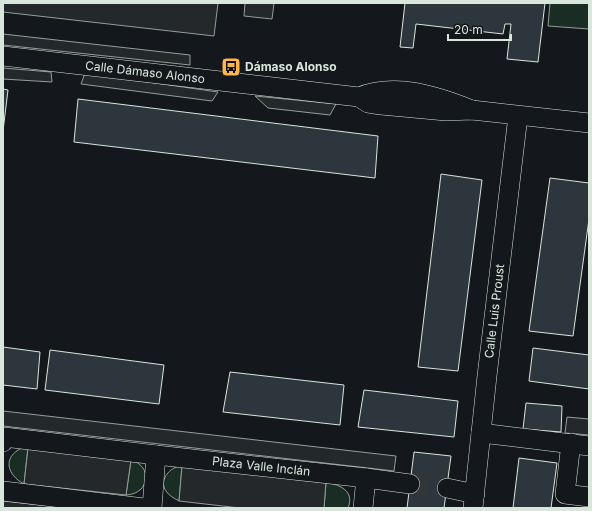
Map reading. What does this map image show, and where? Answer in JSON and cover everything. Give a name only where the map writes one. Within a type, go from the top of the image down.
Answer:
[{"type":"street","name":"Calle Dámaso Alonso","points":[[3,56],[359,97],[368,103],[381,105],[446,111],[472,110],[589,123]]},
{"type":"street","name":"Calle Luis Proust","points":[[474,501],[518,116]]},
{"type":"street","points":[[481,433],[589,446]]},
{"type":"street","name":"Plaza Valle Inclán","points":[[3,442],[4,437],[410,484]]},
{"type":"street","points":[[570,444],[565,494],[589,497]]},
{"type":"street","points":[[152,508],[156,455]]},
{"type":"street","points":[[363,508],[366,478]]},
{"type":"street","points":[[446,488],[474,501]]},
{"type":"street","points":[[3,492],[144,508]]},
{"type":"green space","points":[[550,3],[589,3],[589,29],[548,26]]},
{"type":"green space","points":[[22,448],[28,448],[24,484],[14,476],[9,466],[11,456]]},
{"type":"green space","points":[[131,460],[138,463],[143,468],[146,479],[140,490],[126,495]]},
{"type":"green space","points":[[182,466],[179,501],[167,493],[164,487],[164,479],[171,470]]},
{"type":"green space","points":[[326,482],[341,487],[348,493],[350,502],[348,508],[324,508]]},
{"type":"shaded area","points":[[3,3],[218,3],[214,36],[3,12]]},
{"type":"shaded area","points":[[245,3],[274,3],[272,19],[244,16]]},
{"type":"shaded area","points":[[3,34],[190,55],[190,65],[3,45]]},
{"type":"shaded area","points":[[3,68],[51,72],[52,82],[3,79]]},
{"type":"shaded area","points":[[85,73],[218,92],[212,101],[81,84]]},
{"type":"shaded area","points":[[255,96],[336,104],[330,115],[268,108]]},
{"type":"shaded area","points":[[3,411],[396,456],[394,471],[3,426]]},
{"type":"shaded area","points":[[567,417],[589,419],[589,435],[565,433]]},
{"type":"shaded area","points":[[28,448],[131,460],[126,495],[24,484]]},
{"type":"shaded area","points":[[182,466],[326,482],[324,508],[240,508],[179,501]]},
{"type":"shaded area","points":[[3,501],[69,508],[3,508]]},
{"type":"building","points":[[405,3],[545,3],[538,62],[507,59],[511,24],[505,24],[503,34],[416,24],[413,48],[400,47]]},
{"type":"building","points":[[3,89],[8,90],[3,131]]},
{"type":"building","points":[[78,99],[378,136],[375,178],[74,142]]},
{"type":"building","points":[[441,174],[482,180],[458,371],[418,367]]},
{"type":"building","points":[[550,178],[589,183],[589,219],[573,336],[529,331]]},
{"type":"building","points":[[3,347],[40,352],[37,389],[3,385]]},
{"type":"building","points":[[533,348],[589,355],[589,389],[529,381]]},
{"type":"building","points":[[50,350],[164,365],[159,404],[45,390]]},
{"type":"building","points":[[230,372],[344,385],[340,425],[223,412]]},
{"type":"building","points":[[364,390],[458,401],[454,437],[358,427]]},
{"type":"building","points":[[526,403],[562,406],[561,432],[523,429]]},
{"type":"building","points":[[414,452],[451,456],[444,508],[407,508]]},
{"type":"building","points":[[519,458],[557,463],[551,508],[513,508]]},
{"type":"tunnel","points":[[410,484],[447,488]]},
{"type":"place","name":"Dámaso Alonso","points":[[231,67]]}]
